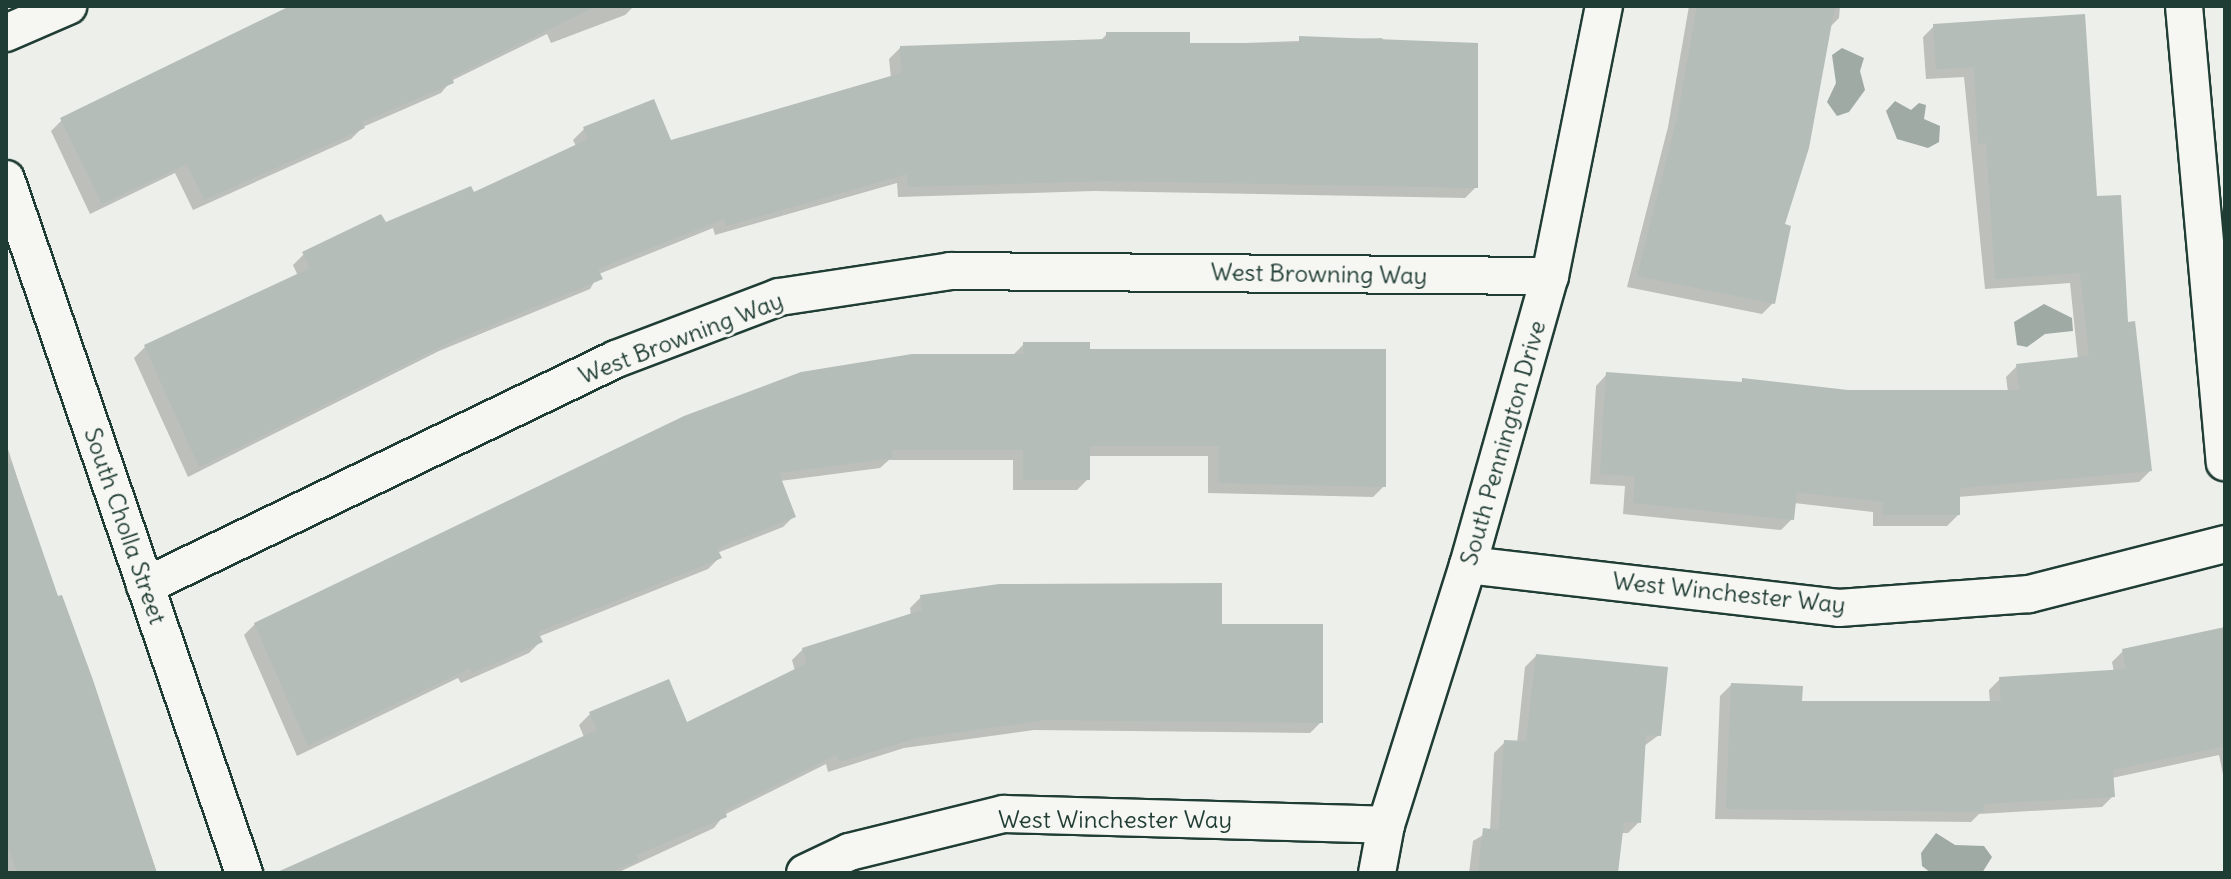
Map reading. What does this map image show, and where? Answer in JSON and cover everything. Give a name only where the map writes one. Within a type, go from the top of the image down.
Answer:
[{"type":"street","points":[[6,33],[68,6]]},
{"type":"street","name":"South Pennington Drive","points":[[1377,873],[1386,825],[1468,565],[1550,276],[1604,6]]},
{"type":"street","points":[[2184,6],[2225,462]]},
{"type":"street","name":"South Cholla Street","points":[[6,179],[244,873]]},
{"type":"street","name":"West Browning Way","points":[[145,586],[616,359],[779,297],[950,271],[1550,276]]},
{"type":"street","name":"West Winchester Way","points":[[1468,565],[1839,608],[2029,594],[2225,544]]},
{"type":"street","name":"West Winchester Way","points":[[805,873],[849,852],[1004,814],[1386,825]]},
{"type":"shaded area","points":[[1842,48],[1864,58],[1860,71],[1865,90],[1849,112],[1837,116],[1827,102],[1836,83],[1832,55]]},
{"type":"shaded area","points":[[1895,101],[1911,110],[1919,103],[1926,105],[1924,119],[1940,126],[1939,142],[1928,148],[1897,139],[1886,111]]},
{"type":"shaded area","points":[[2044,304],[2072,318],[2073,331],[2045,334],[2027,347],[2017,345],[2014,322]]},
{"type":"shaded area","points":[[1936,833],[1955,845],[1984,846],[1992,857],[1982,873],[1931,873],[1922,866],[1921,853]]},
{"type":"building","points":[[290,6],[597,6],[452,77],[454,83],[362,122],[365,128],[204,200],[187,164],[102,204],[60,118]]},
{"type":"building","points":[[1697,6],[1835,6],[1809,148],[1785,224],[1791,226],[1775,304],[1637,276],[1678,114]]},
{"type":"building","points":[[2085,14],[2097,196],[2121,195],[2128,322],[2135,321],[2152,471],[1960,488],[1960,515],[1883,515],[1883,502],[1797,492],[1794,520],[1633,503],[1635,476],[1600,474],[1606,372],[1742,382],[1742,378],[1848,390],[2019,390],[2016,364],[2089,356],[2080,273],[1995,279],[1986,143],[1978,144],[1974,67],[1936,69],[1933,24]]},
{"type":"building","points":[[1106,32],[1190,32],[1190,43],[1299,43],[1299,36],[1478,43],[1478,188],[1106,181],[908,187],[907,174],[726,226],[724,219],[598,269],[603,279],[452,341],[199,467],[144,345],[310,268],[302,252],[381,214],[386,222],[471,186],[474,192],[588,139],[583,127],[654,99],[671,140],[901,73],[900,46],[1106,39]]},
{"type":"building","points":[[1023,342],[1090,342],[1090,349],[1386,349],[1386,487],[1219,483],[1219,446],[1090,446],[1090,480],[1023,480],[1023,450],[892,450],[893,458],[779,473],[796,517],[717,548],[722,558],[538,632],[543,642],[472,673],[470,668],[308,746],[254,623],[684,416],[801,372],[912,354],[1023,354]]},
{"type":"building","points":[[12,463],[58,596],[62,595],[93,680],[157,873],[17,873],[6,841],[6,464]]},
{"type":"building","points":[[1222,583],[1222,624],[1323,624],[1323,723],[1046,720],[917,738],[839,762],[837,754],[725,810],[727,817],[636,855],[639,860],[608,873],[275,873],[597,730],[589,712],[669,679],[687,722],[807,663],[802,648],[922,610],[920,595],[999,584]]},
{"type":"building","points":[[2225,627],[2225,746],[2113,770],[2115,797],[1984,804],[1984,812],[1726,809],[1731,683],[1803,686],[1802,701],[2001,701],[1999,677],[2126,669],[2122,649]]},
{"type":"building","points":[[1536,654],[1668,667],[1661,736],[1646,735],[1641,823],[1624,822],[1618,873],[1478,873],[1483,828],[1499,830],[1504,740],[1526,741]]}]
